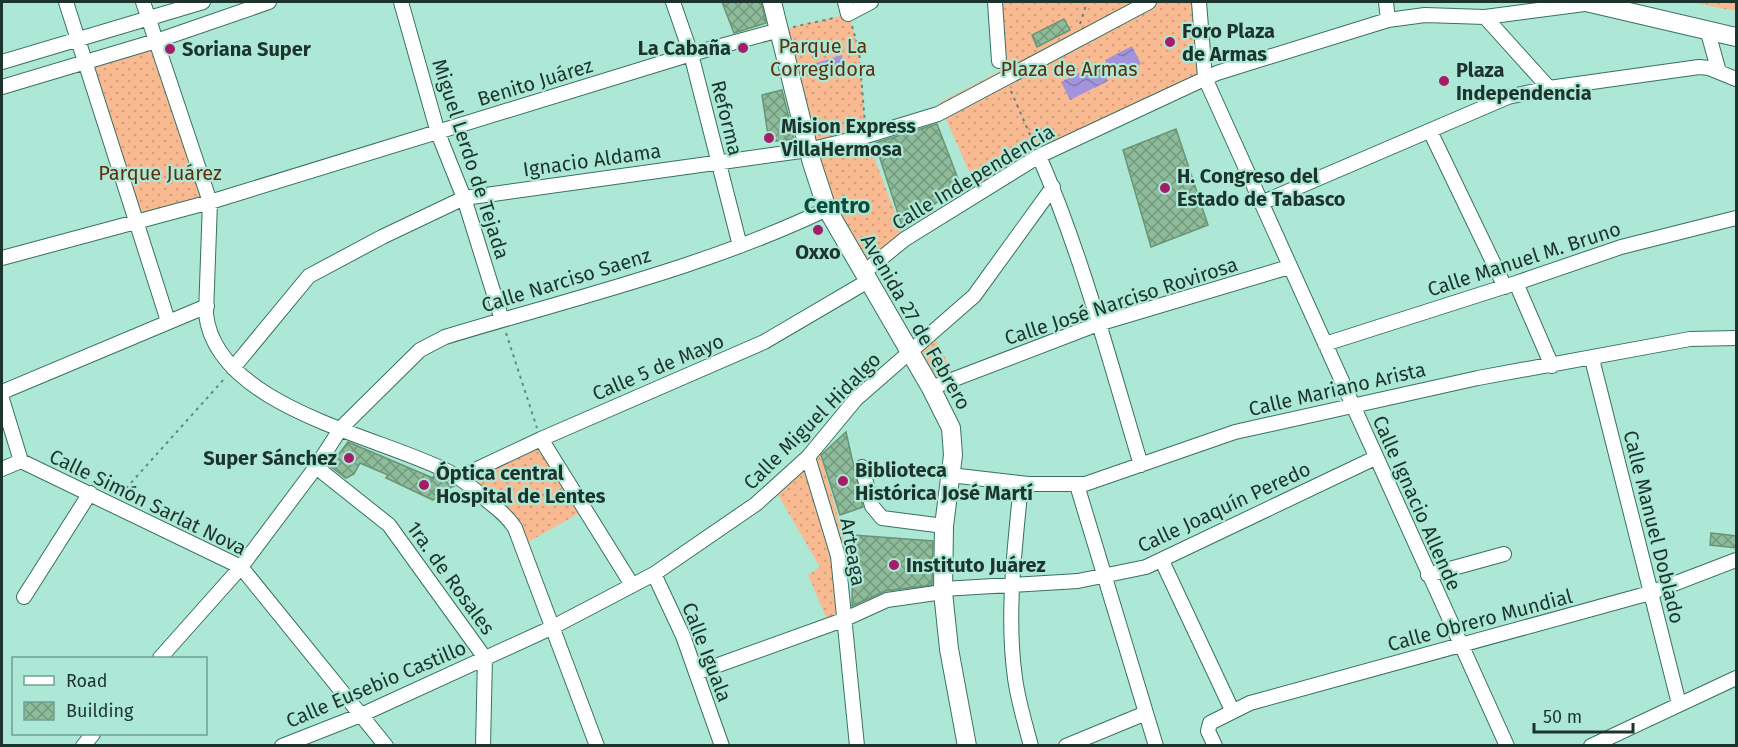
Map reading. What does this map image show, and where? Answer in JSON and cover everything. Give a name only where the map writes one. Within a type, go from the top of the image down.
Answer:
[{"type":"main road","name":"Avenida 27 de Febrero","points":[[772,2],[808,150],[827,209],[931,388],[951,428],[953,446],[944,526],[943,591],[949,649],[967,746]]},
{"type":"main road","points":[[1589,2],[1737,37]]},
{"type":"street","points":[[66,2],[168,321]]},
{"type":"street","points":[[143,2],[210,202],[207,322],[213,340],[233,369],[288,406],[458,478],[512,522],[597,746]]},
{"type":"street","points":[[2,62],[203,2]]},
{"type":"street","points":[[2,87],[156,41],[269,2]]},
{"type":"street","name":"Miguel Lerdo de Tejada","points":[[400,2],[438,133],[464,198],[502,320]]},
{"type":"street","name":"Reforma","points":[[673,2],[691,54],[740,246]]},
{"type":"street","points":[[846,8],[871,2]]},
{"type":"street","points":[[995,2],[999,61]]},
{"type":"street","name":"Ignacio Aldama","points":[[233,369],[309,276],[382,237],[464,198],[808,150],[866,136],[938,114],[1149,2]]},
{"type":"street","name":"Calle Ignacio Allende","points":[[1199,2],[1205,78],[1507,746]]},
{"type":"street","points":[[1386,2],[1388,20]]},
{"type":"street","name":"Calle Independencia","points":[[866,277],[905,239],[1040,156],[1205,78],[1302,44],[1388,20],[1425,15],[1485,17],[1589,2]]},
{"type":"street","points":[[1485,17],[1549,88]]},
{"type":"street","points":[[1707,29],[1719,72]]},
{"type":"street","name":"Benito Juárez","points":[[2,258],[210,202],[691,54],[780,30]]},
{"type":"street","points":[[1261,203],[1495,101],[1549,88],[1699,67],[1737,80]]},
{"type":"street","points":[[1430,131],[1552,366]]},
{"type":"street","points":[[1040,156],[1053,187],[1098,324],[1141,465]]},
{"type":"street","name":"Calle Miguel Hidalgo","points":[[551,628],[654,574],[756,504],[808,457],[856,399],[974,296],[1053,187]]},
{"type":"street","name":"Calle Narciso Saenz","points":[[161,657],[241,567],[316,467],[341,428],[427,345],[445,337],[740,246],[827,209]]},
{"type":"street","name":"Calle Manuel M. Bruno","points":[[1325,344],[1511,285],[1621,247],[1737,218]]},
{"type":"street","name":"Calle José Narciso Rovirosa","points":[[931,388],[1098,324],[1289,267]]},
{"type":"street","name":"Calle 5 de Mayo","points":[[458,478],[541,439],[758,345],[818,312],[866,277]]},
{"type":"street","points":[[2,392],[207,306]]},
{"type":"street","name":"Calle Mariano Arista","points":[[950,475],[1021,484],[1077,485],[1229,433],[1352,405],[1698,338],[1737,338]]},
{"type":"street","name":"Calle Manuel Doblado","points":[[1592,359],[1679,704]]},
{"type":"street","name":"Calle Simón Sarlat Nova","points":[[2,399],[21,461],[113,503],[241,567],[386,746]]},
{"type":"street","points":[[541,439],[632,585]]},
{"type":"street","name":"Arteaga","points":[[808,457],[836,542],[857,746]]},
{"type":"street","name":"Calle Joaquín Peredo","points":[[696,673],[843,620],[887,600],[943,591],[1104,577],[1162,561],[1375,458]]},
{"type":"street","points":[[2,469],[21,461]]},
{"type":"street","name":"1ra. de Rosales","points":[[316,467],[389,525],[485,658],[483,746]]},
{"type":"street","points":[[862,467],[872,506],[882,518],[944,526]]},
{"type":"street","points":[[1021,484],[1013,586],[1015,679],[1031,746]]},
{"type":"street","points":[[1077,485],[1156,746]]},
{"type":"street","points":[[471,487],[484,510]]},
{"type":"street","points":[[24,597],[90,493]]},
{"type":"street","points":[[1428,575],[1504,554]]},
{"type":"street","name":"Calle Obrero Mundial","points":[[1215,746],[1208,731],[1209,725],[1232,710],[1265,698],[1650,593],[1737,560]]},
{"type":"street","points":[[1162,561],[1232,710]]},
{"type":"street","name":"Calle Iguala","points":[[654,574],[683,636],[722,746]]},
{"type":"street","name":"Calle Eusebio Castillo","points":[[282,746],[361,715],[551,628]]},
{"type":"street","points":[[1591,746],[1737,678]]},
{"type":"street","points":[[1066,746],[1146,713]]},
{"type":"path","points":[[1074,41],[1088,2]]},
{"type":"path","points":[[780,30],[846,8],[859,50],[866,136]]},
{"type":"path","points":[[1005,77],[1040,156]]},
{"type":"path","points":[[502,320],[541,439]]},
{"type":"path","points":[[113,503],[233,369]]},
{"type":"green space","name":"Plaza de Armas","points":[[995,2],[1199,2],[1205,78],[978,192],[939,103],[1002,70]]},
{"type":"green space","points":[[1689,2],[1736,2],[1736,11]]},
{"type":"green space","name":"Parque La Corregidora","points":[[848,14],[859,50],[866,136],[905,239],[863,273],[846,243],[780,30]]},
{"type":"green space","name":"Parque Juárez","points":[[156,41],[210,202],[135,223],[85,62]]},
{"type":"green space","points":[[933,334],[956,379],[931,388],[910,352]]},
{"type":"green space","points":[[541,439],[585,510],[521,546],[515,528],[458,478]]},
{"type":"green space","points":[[819,451],[847,547],[841,610],[827,619],[808,575],[820,567],[778,495]]},
{"type":"water","points":[[1132,46],[1141,64],[1114,77],[1105,60]]},
{"type":"water","points":[[842,55],[845,69],[812,75],[810,65]]},
{"type":"water","points":[[1099,63],[1108,81],[1070,100],[1061,82]]},
{"type":"building","points":[[722,2],[761,2],[766,23],[734,33]]},
{"type":"building","points":[[1064,19],[1070,30],[1037,47],[1032,35]]},
{"type":"building","points":[[782,90],[794,139],[769,142],[762,95]]},
{"type":"building","points":[[937,124],[960,184],[903,229],[875,143]]},
{"type":"building","name":"H. Congreso del Estado de Tabasco","points":[[1176,129],[1208,225],[1151,247],[1123,150]]},
{"type":"building","name":"Biblioteca Histórica José Martí","points":[[846,432],[863,507],[840,515],[821,455]]},
{"type":"building","points":[[348,442],[433,478],[434,475],[454,486],[433,500],[386,478],[388,475],[360,463],[354,474],[346,478],[330,466]]},
{"type":"building","points":[[1711,533],[1737,536],[1737,548],[1710,545]]},
{"type":"building","name":"Instituto Juárez","points":[[853,535],[933,541],[932,585],[885,591],[852,606]]},
{"type":"place","name":"Foro Plaza de Armas","points":[[1170,42]]},
{"type":"place","name":"La Cabaña","points":[[743,48]]},
{"type":"place","name":"Soriana Super","points":[[170,49]]},
{"type":"place","name":"Plaza Independencia","points":[[1444,81]]},
{"type":"place","name":"Mision Express VillaHermosa","points":[[769,138]]},
{"type":"place","name":"H. Congreso del Estado de Tabasco","points":[[1165,188]]},
{"type":"place","name":"Oxxo","points":[[818,230]]},
{"type":"place","name":"Super Sánchez","points":[[349,458]]},
{"type":"place","name":"Biblioteca Histórica José Martí","points":[[843,481]]},
{"type":"place","name":"Óptica central Hospital de Lentes","points":[[424,485]]},
{"type":"place","name":"Instituto Juárez","points":[[894,565]]},
{"type":"district","name":"Centro","points":[[837,205]]}]
